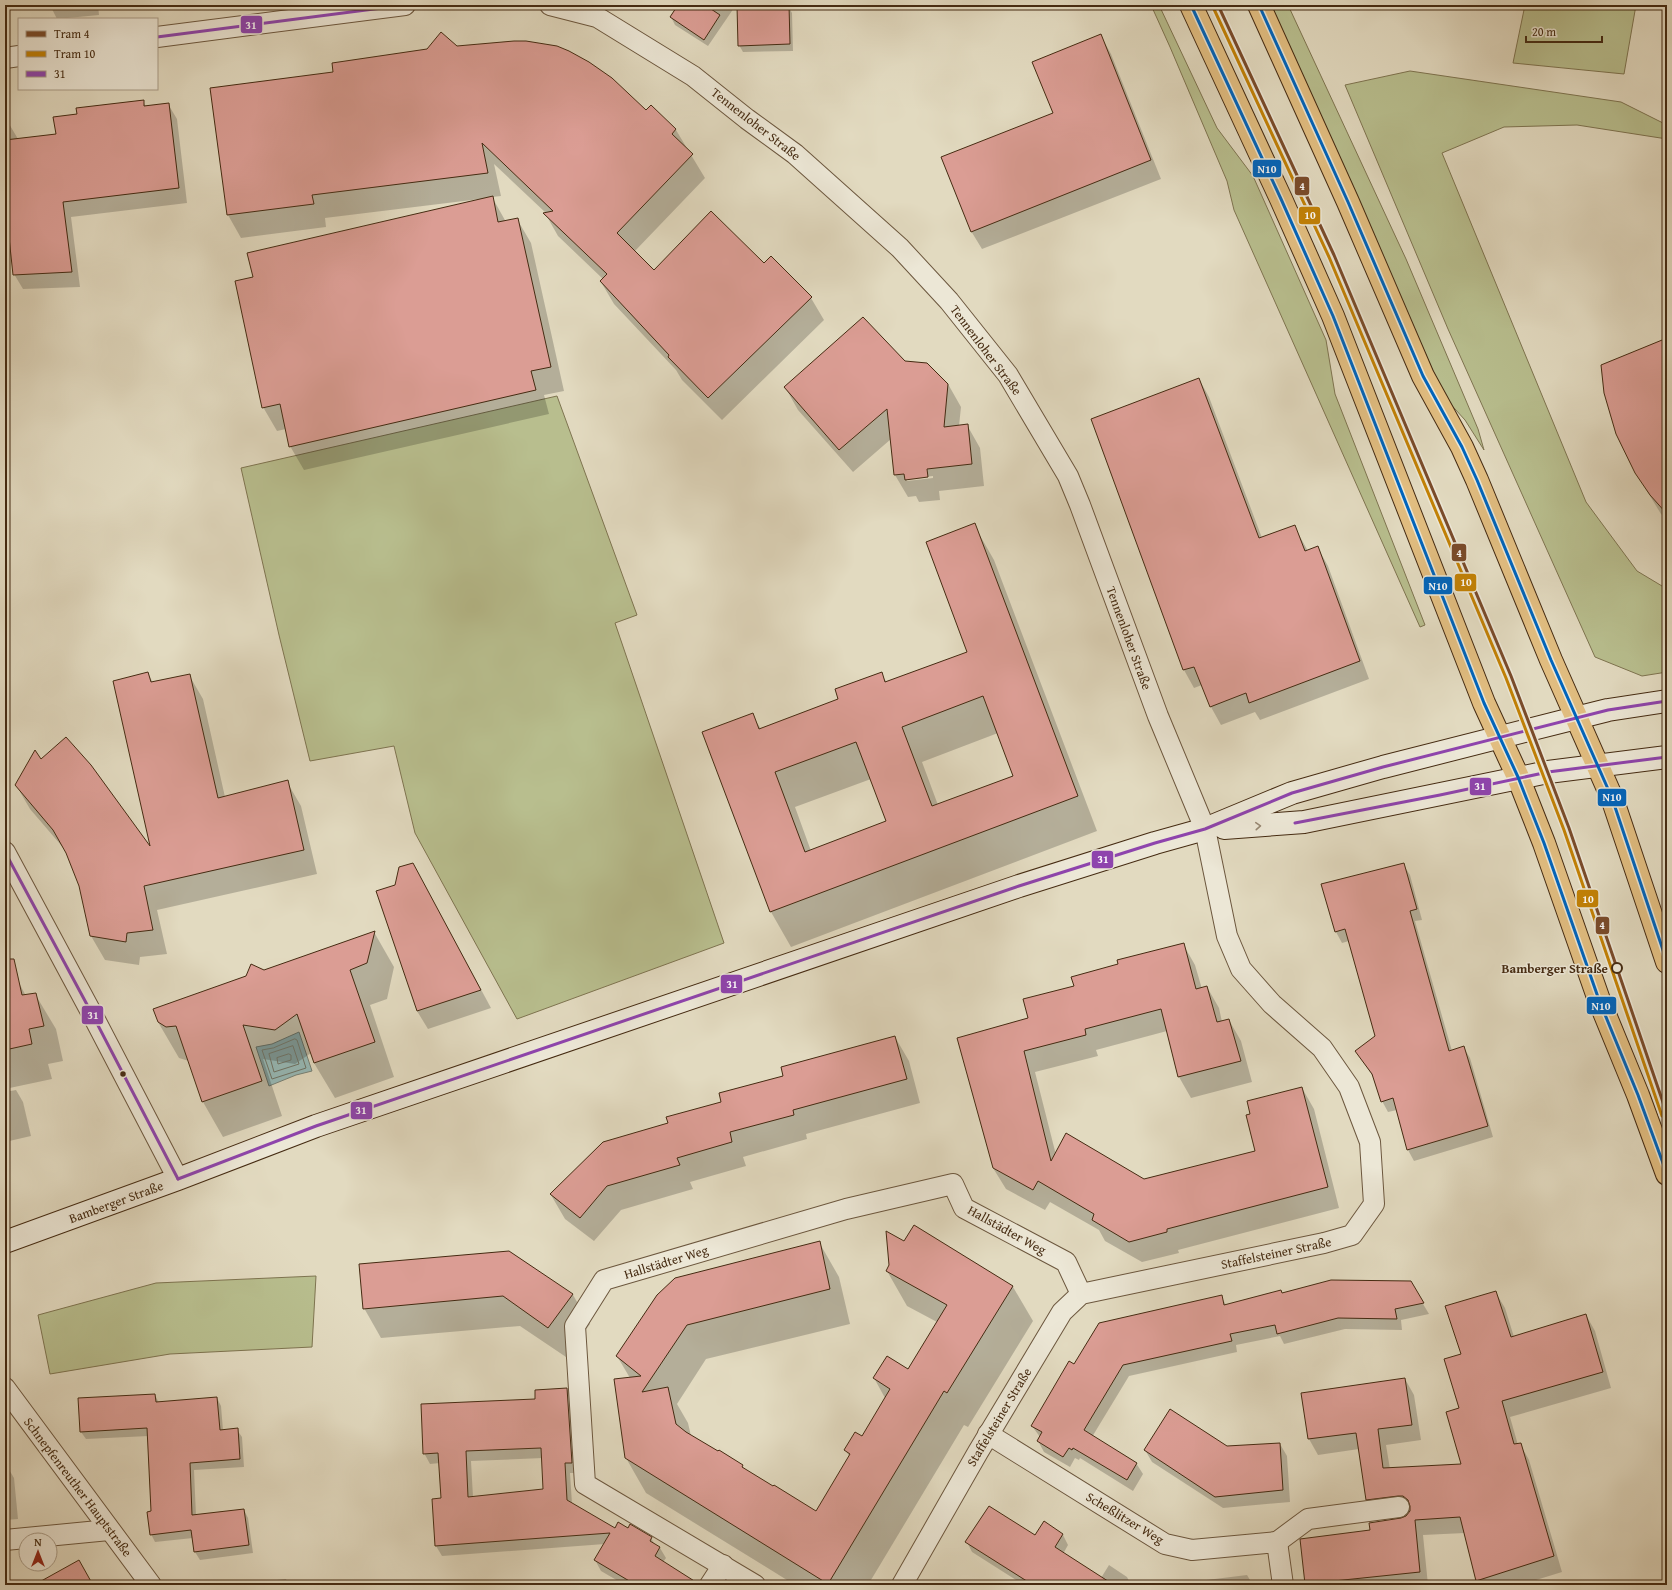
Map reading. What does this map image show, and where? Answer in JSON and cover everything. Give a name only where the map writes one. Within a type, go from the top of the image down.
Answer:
[{"type":"main road","points":[[1191,5],[1281,199],[1333,316],[1499,739],[1518,777],[1554,869],[1599,1000],[1638,1095],[1667,1174]]},
{"type":"main road","points":[[1259,5],[1351,210],[1420,370],[1462,447],[1477,480],[1551,660],[1612,798],[1667,962]]},
{"type":"street","points":[[158,37],[404,5]]},
{"type":"street","name":"Tennenloher Straße","points":[[550,5],[597,17],[693,76],[795,154],[900,248],[949,301],[1008,375],[1068,476],[1158,716],[1205,829]]},
{"type":"street","points":[[5,58],[18,56]]},
{"type":"street","name":"Bamberger Straße","points":[[5,1242],[178,1179],[316,1126],[1019,886],[1155,843],[1205,829],[1292,793],[1383,767],[1499,739],[1608,710],[1667,701]]},
{"type":"street","name":"Bamberger Straße","points":[[1205,829],[1304,822],[1440,795],[1518,777],[1667,757]]},
{"type":"street","name":"Staffelsteiner Straße","points":[[902,1585],[988,1434],[1062,1312],[1081,1294],[1324,1243],[1352,1235],[1374,1204],[1370,1142],[1349,1087],[1322,1048],[1272,1004],[1241,968],[1227,936],[1205,829]]},
{"type":"street","points":[[5,852],[178,1179]]},
{"type":"street","name":"Hallstädter Weg","points":[[755,1585],[586,1484],[575,1326],[604,1280],[846,1209],[953,1184],[964,1208],[1066,1262],[1081,1294]]},
{"type":"street","name":"Schnepfenreuther Hauptstraße","points":[[5,1388],[151,1585]]},
{"type":"street","name":"Scheßlitzer Weg","points":[[988,1434],[1165,1544],[1192,1550],[1277,1542]]},
{"type":"street","points":[[1283,1585],[1277,1542],[1308,1519],[1399,1507]]},
{"type":"street","points":[[5,1540],[109,1530]]},
{"type":"street","points":[[710,1585],[723,1565]]},
{"type":"green space","points":[[1151,5],[1159,5],[1217,128],[1253,176],[1326,340],[1335,394],[1425,625],[1420,627],[1234,210],[1227,181]]},
{"type":"green space","points":[[1267,5],[1288,5],[1406,259],[1478,429],[1484,450],[1465,420],[1445,398],[1388,269]]},
{"type":"green space","points":[[1525,5],[1636,5],[1624,74],[1513,63]]},
{"type":"green space","points":[[1410,71],[1621,102],[1667,125],[1667,139],[1577,125],[1504,127],[1442,153],[1586,502],[1637,571],[1667,589],[1667,672],[1642,676],[1595,657],[1448,329],[1345,85]]},
{"type":"green space","points":[[557,396],[637,615],[615,623],[724,943],[517,1019],[415,833],[394,746],[310,761],[279,635],[241,468]]},
{"type":"green space","points":[[316,1276],[312,1347],[170,1354],[50,1374],[38,1315],[156,1283]]},
{"type":"water","points":[[299,1032],[312,1071],[296,1075],[269,1086],[256,1047],[272,1044]]},
{"type":"building","points":[[678,5],[705,5],[720,15],[704,40],[670,17]]},
{"type":"building","points":[[789,5],[790,44],[738,46],[737,6]]},
{"type":"building","points":[[441,32],[457,46],[526,41],[557,46],[589,62],[612,78],[646,110],[651,105],[676,129],[672,134],[693,154],[617,233],[654,270],[711,211],[764,263],[771,256],[812,297],[708,398],[668,357],[669,355],[600,281],[607,274],[543,213],[553,211],[482,143],[488,173],[312,195],[314,204],[227,215],[210,88],[333,72],[332,63],[427,49]]},
{"type":"building","points":[[1101,34],[1151,160],[971,232],[941,157],[1053,113],[1032,62]]},
{"type":"building","points":[[144,100],[144,106],[169,103],[179,188],[63,202],[72,272],[13,275],[5,199],[5,140],[56,134],[53,117],[77,114],[76,108]]},
{"type":"building","points":[[493,196],[498,222],[518,218],[551,367],[531,371],[536,390],[289,447],[280,404],[262,408],[235,281],[253,277],[247,253]]},
{"type":"building","points":[[863,317],[905,361],[927,363],[948,384],[944,427],[968,424],[972,464],[927,469],[928,477],[905,480],[904,474],[894,475],[887,409],[839,450],[784,387]]},
{"type":"building","points":[[1667,338],[1667,514],[1650,495],[1635,473],[1616,434],[1604,393],[1601,365]]},
{"type":"building","points":[[1199,378],[1259,538],[1295,525],[1305,551],[1318,546],[1360,661],[1249,703],[1246,693],[1210,707],[1194,667],[1183,670],[1091,419]]},
{"type":"building","points":[[975,523],[1078,796],[770,912],[702,732],[753,713],[759,729],[838,699],[835,689],[882,672],[885,682],[967,652],[926,542]],"holes":[[[983,696],[1013,776],[932,806],[902,727]],[[856,742],[886,821],[805,852],[775,772]]]},
{"type":"building","points":[[148,672],[151,682],[190,674],[218,798],[288,780],[304,850],[144,886],[153,930],[127,933],[126,942],[90,936],[79,886],[66,853],[53,830],[15,785],[35,750],[41,759],[66,737],[91,765],[150,846],[113,681]]},
{"type":"building","points":[[413,863],[481,990],[417,1011],[376,891],[395,885],[399,867]]},
{"type":"building","points":[[1404,863],[1417,909],[1410,911],[1449,1051],[1464,1046],[1488,1126],[1407,1150],[1393,1098],[1381,1102],[1372,1074],[1355,1051],[1375,1036],[1345,929],[1335,932],[1321,884]]},
{"type":"building","points":[[375,931],[367,963],[350,970],[375,1042],[314,1063],[297,1014],[275,1030],[243,1025],[262,1081],[202,1102],[176,1026],[166,1027],[158,1022],[153,1009],[246,976],[251,964],[264,970]]},
{"type":"building","points":[[1184,943],[1196,989],[1207,986],[1217,1022],[1229,1019],[1241,1061],[1178,1077],[1161,1009],[1085,1029],[1086,1035],[1024,1051],[1051,1161],[1066,1133],[1144,1179],[1255,1151],[1246,1115],[1250,1114],[1247,1101],[1302,1087],[1328,1187],[1167,1229],[1167,1232],[1129,1242],[1092,1220],[1094,1214],[1038,1181],[1033,1190],[993,1168],[957,1038],[1028,1018],[1023,999],[1074,986],[1071,977],[1118,964],[1117,960]]},
{"type":"building","points":[[5,959],[14,959],[22,995],[36,993],[44,1026],[29,1029],[32,1044],[5,1050]]},
{"type":"building","points":[[895,1036],[907,1079],[793,1110],[794,1115],[730,1132],[732,1142],[677,1158],[680,1165],[607,1186],[580,1218],[550,1194],[603,1142],[668,1123],[666,1117],[721,1102],[719,1093],[783,1076],[781,1067]]},
{"type":"building","points":[[914,1225],[1013,1286],[947,1393],[944,1391],[828,1584],[625,1458],[614,1379],[641,1376],[616,1356],[657,1295],[675,1278],[820,1241],[830,1289],[687,1325],[642,1392],[668,1387],[676,1424],[686,1432],[743,1465],[742,1467],[816,1511],[850,1454],[844,1450],[855,1432],[862,1436],[890,1389],[873,1378],[887,1356],[908,1369],[947,1305],[886,1271],[889,1265],[886,1231],[904,1241]]},
{"type":"building","points":[[509,1251],[573,1294],[548,1328],[503,1296],[363,1309],[359,1264]]},
{"type":"building","points":[[1331,1280],[1411,1281],[1424,1303],[1395,1309],[1397,1319],[1338,1318],[1277,1334],[1275,1325],[1230,1334],[1232,1341],[1123,1365],[1084,1430],[1137,1463],[1127,1480],[1073,1448],[1072,1450],[1069,1448],[1063,1457],[1037,1441],[1042,1432],[1031,1426],[1069,1361],[1074,1364],[1099,1323],[1222,1295],[1224,1305],[1281,1290],[1282,1293]]},
{"type":"building","points":[[1496,1291],[1511,1337],[1586,1314],[1603,1372],[1502,1401],[1514,1444],[1521,1443],[1554,1556],[1476,1581],[1460,1517],[1415,1520],[1420,1572],[1305,1584],[1300,1539],[1370,1530],[1369,1523],[1406,1516],[1410,1511],[1410,1506],[1408,1500],[1403,1496],[1366,1500],[1356,1433],[1308,1439],[1301,1393],[1405,1378],[1412,1425],[1378,1429],[1383,1468],[1461,1464],[1446,1412],[1459,1408],[1444,1359],[1461,1354],[1445,1306]]},
{"type":"building","points":[[567,1388],[572,1463],[565,1463],[567,1500],[615,1528],[618,1522],[628,1528],[630,1524],[652,1537],[650,1541],[660,1547],[655,1556],[699,1585],[636,1585],[594,1560],[610,1533],[435,1546],[432,1499],[441,1498],[438,1453],[423,1454],[421,1404],[535,1399],[535,1390]],"holes":[[[541,1448],[543,1489],[468,1497],[466,1451]]]},
{"type":"building","points":[[155,1394],[156,1402],[217,1397],[220,1430],[238,1428],[240,1459],[190,1463],[192,1515],[244,1509],[249,1545],[194,1552],[191,1530],[150,1535],[147,1512],[151,1511],[147,1428],[80,1432],[78,1398]]},
{"type":"building","points":[[1170,1409],[1227,1446],[1280,1443],[1283,1490],[1215,1497],[1144,1450]]},
{"type":"building","points":[[989,1506],[1035,1535],[1044,1521],[1063,1534],[1055,1547],[1114,1585],[1033,1585],[965,1542]]},
{"type":"building","points":[[79,1560],[93,1585],[34,1585]]},
{"type":"tram line","name":"4","points":[[1218,5],[1334,255],[1511,676],[1569,828],[1667,1114]]},
{"type":"tram line","name":"10","points":[[1213,7],[1329,257],[1506,678],[1564,830],[1662,1116]]},
{"type":"transit line","name":"31","points":[[158,37],[405,5]]},
{"type":"transit line","name":"N10","points":[[1191,5],[1281,199],[1333,316],[1484,703],[1518,777],[1544,843],[1599,1000],[1638,1095],[1667,1174]]},
{"type":"transit line","name":"N10","points":[[1259,5],[1348,202],[1423,376],[1462,447],[1477,480],[1551,660],[1612,798],[1667,962]]},
{"type":"transit line","name":"31","points":[[178,1179],[316,1126],[1019,886],[1155,843],[1205,829],[1292,793],[1383,767],[1608,710],[1667,701]]},
{"type":"transit line","name":"31","points":[[1295,823],[1440,795],[1548,772],[1667,757]]},
{"type":"transit line","name":"31","points":[[5,852],[178,1179]]},
{"type":"place","name":"Bamberger Straße","points":[[1617,968]]}]
